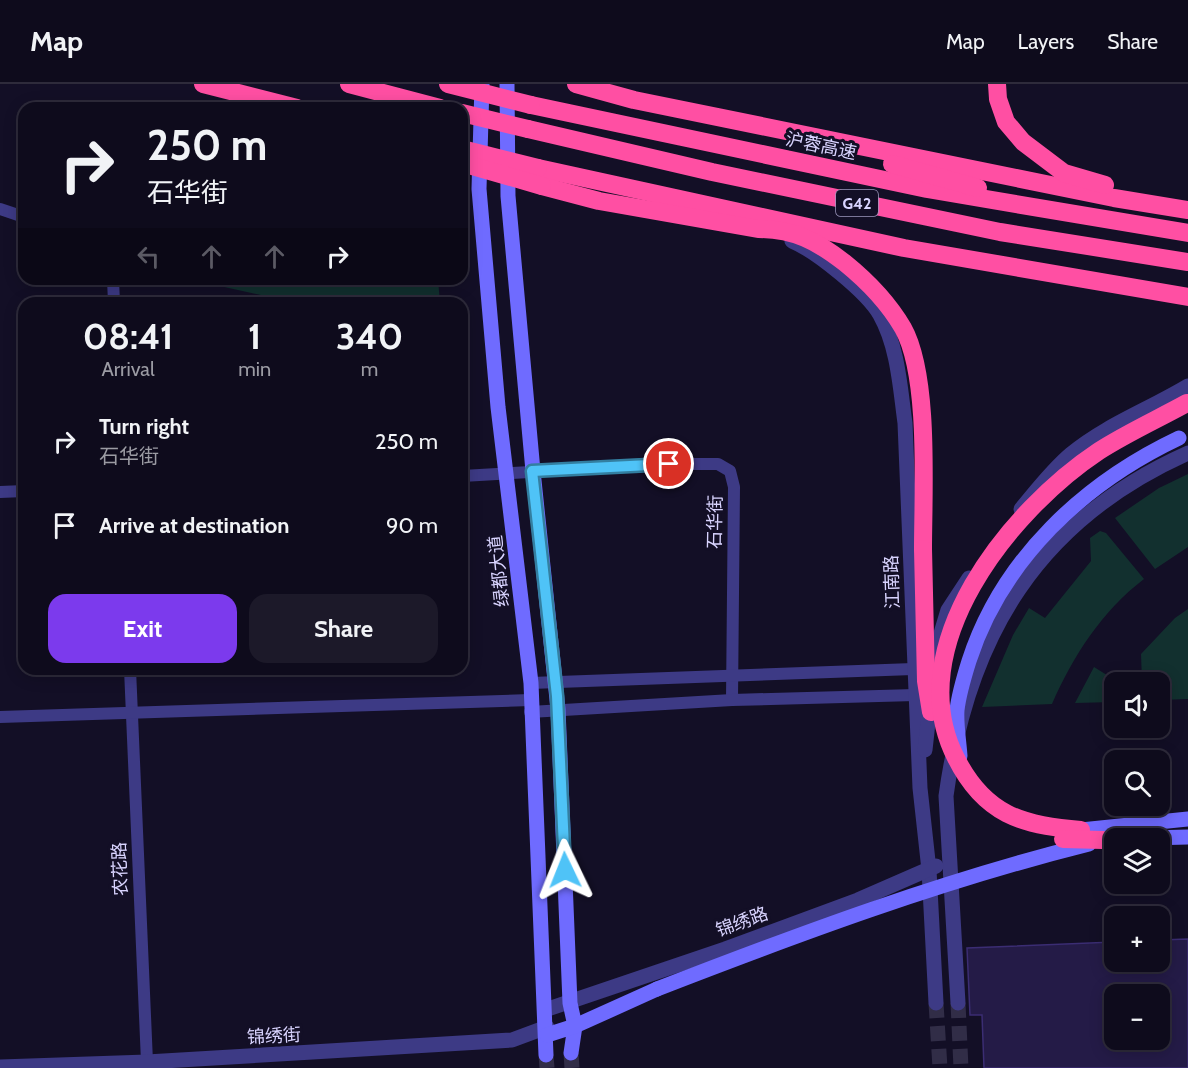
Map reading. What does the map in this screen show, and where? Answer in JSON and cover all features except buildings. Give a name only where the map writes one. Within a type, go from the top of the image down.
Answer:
[{"type":"highway","points":[[203,84],[252,102]]},
{"type":"highway","points":[[203,84],[274,102]]},
{"type":"highway","points":[[349,84],[416,102]]},
{"type":"highway","name":"沪蓉高速","points":[[448,84],[531,105],[927,189],[1188,233]]},
{"type":"highway","points":[[576,84],[936,176],[1055,210]]},
{"type":"highway","points":[[997,84],[998,99],[1006,122],[1023,142],[1064,173],[1188,208]]},
{"type":"highway","points":[[634,100],[1114,198],[1188,208]]},
{"type":"highway","name":"G42","points":[[468,114],[724,175],[988,230],[1188,262]]},
{"type":"highway","points":[[468,150],[538,168],[904,248],[1188,297]]},
{"type":"highway","points":[[468,165],[599,201],[758,229],[782,229],[829,251],[871,287],[903,328],[916,365],[923,453],[922,549],[926,681],[932,721],[951,776],[963,792],[997,820],[1028,834],[1104,840]]},
{"type":"highway","points":[[997,820],[965,774],[949,744],[943,720],[940,678],[948,641],[961,607],[1006,537],[1066,477],[1099,451],[1188,397]]},
{"type":"highway","points":[[965,774],[990,804],[1004,814],[1046,828],[1081,830]]},
{"type":"highway","points":[[1049,837],[1081,830]]},
{"type":"main road","name":"绿都大道","points":[[482,84],[479,189],[498,407],[508,473],[531,683],[530,706],[547,1031],[546,1056]]},
{"type":"main road","points":[[507,84],[508,195],[532,471],[558,709],[570,1003],[575,1026],[571,1053]]},
{"type":"main road","points":[[965,774],[957,711],[962,686],[989,610],[1009,577],[1033,546],[1085,497],[1125,468],[1183,437]]},
{"type":"main road","points":[[1081,830],[1188,819]]},
{"type":"main road","points":[[1170,837],[1188,837]]},
{"type":"main road","points":[[547,1031],[575,1026],[657,989],[901,898],[1002,866],[1104,841]]},
{"type":"street","points":[[0,209],[18,215]]},
{"type":"street","name":"江南路","points":[[758,229],[795,242],[835,269],[880,314],[897,363],[905,423],[915,695],[920,788],[929,870],[936,1003]]},
{"type":"street","points":[[920,788],[934,686],[936,650],[948,610],[970,575],[1034,492],[1072,453],[1116,423],[1188,397]]},
{"type":"street","points":[[958,1002],[946,796],[950,764],[971,686],[998,624],[1043,555],[1083,518],[1129,483],[1188,453]]},
{"type":"street","name":"石华街","points":[[468,476],[669,464],[718,464],[730,471],[734,487],[732,700]]},
{"type":"street","points":[[0,492],[18,491]]},
{"type":"street","points":[[531,683],[914,669]]},
{"type":"street","name":"农花路","points":[[130,675],[147,1065]]},
{"type":"street","points":[[0,717],[132,710],[530,706],[558,709],[732,700],[915,695]]},
{"type":"street","name":"锦绣路","points":[[545,1010],[747,941],[929,870],[948,860]]},
{"type":"street","name":"锦绣街","points":[[0,1067],[147,1065],[512,1040],[547,1031]]},
{"type":"green space","points":[[215,285],[438,285],[440,297],[270,297]]},
{"type":"green space","points":[[1188,474],[1188,547],[1155,569],[1115,518],[1159,488]]},
{"type":"green space","points":[[1100,531],[1106,533],[1144,579],[1115,605],[1090,636],[1069,669],[1052,704],[982,707],[1013,635],[1029,608],[1045,618],[1091,561],[1090,538]]},
{"type":"green space","points":[[1188,609],[1188,699],[1170,700],[1170,672],[1142,672],[1141,654],[1175,618]]},
{"type":"green space","points":[[1094,667],[1104,673],[1104,702],[1075,703]]},
{"type":"tunnel","points":[[936,1003],[940,1068]]},
{"type":"tunnel","points":[[958,1003],[961,1068]]},
{"type":"tunnel","points":[[571,1053],[572,1068]]},
{"type":"tunnel","points":[[546,1055],[547,1068]]},
{"type":"route","points":[[565,870],[557,696],[532,471],[669,464]]}]
